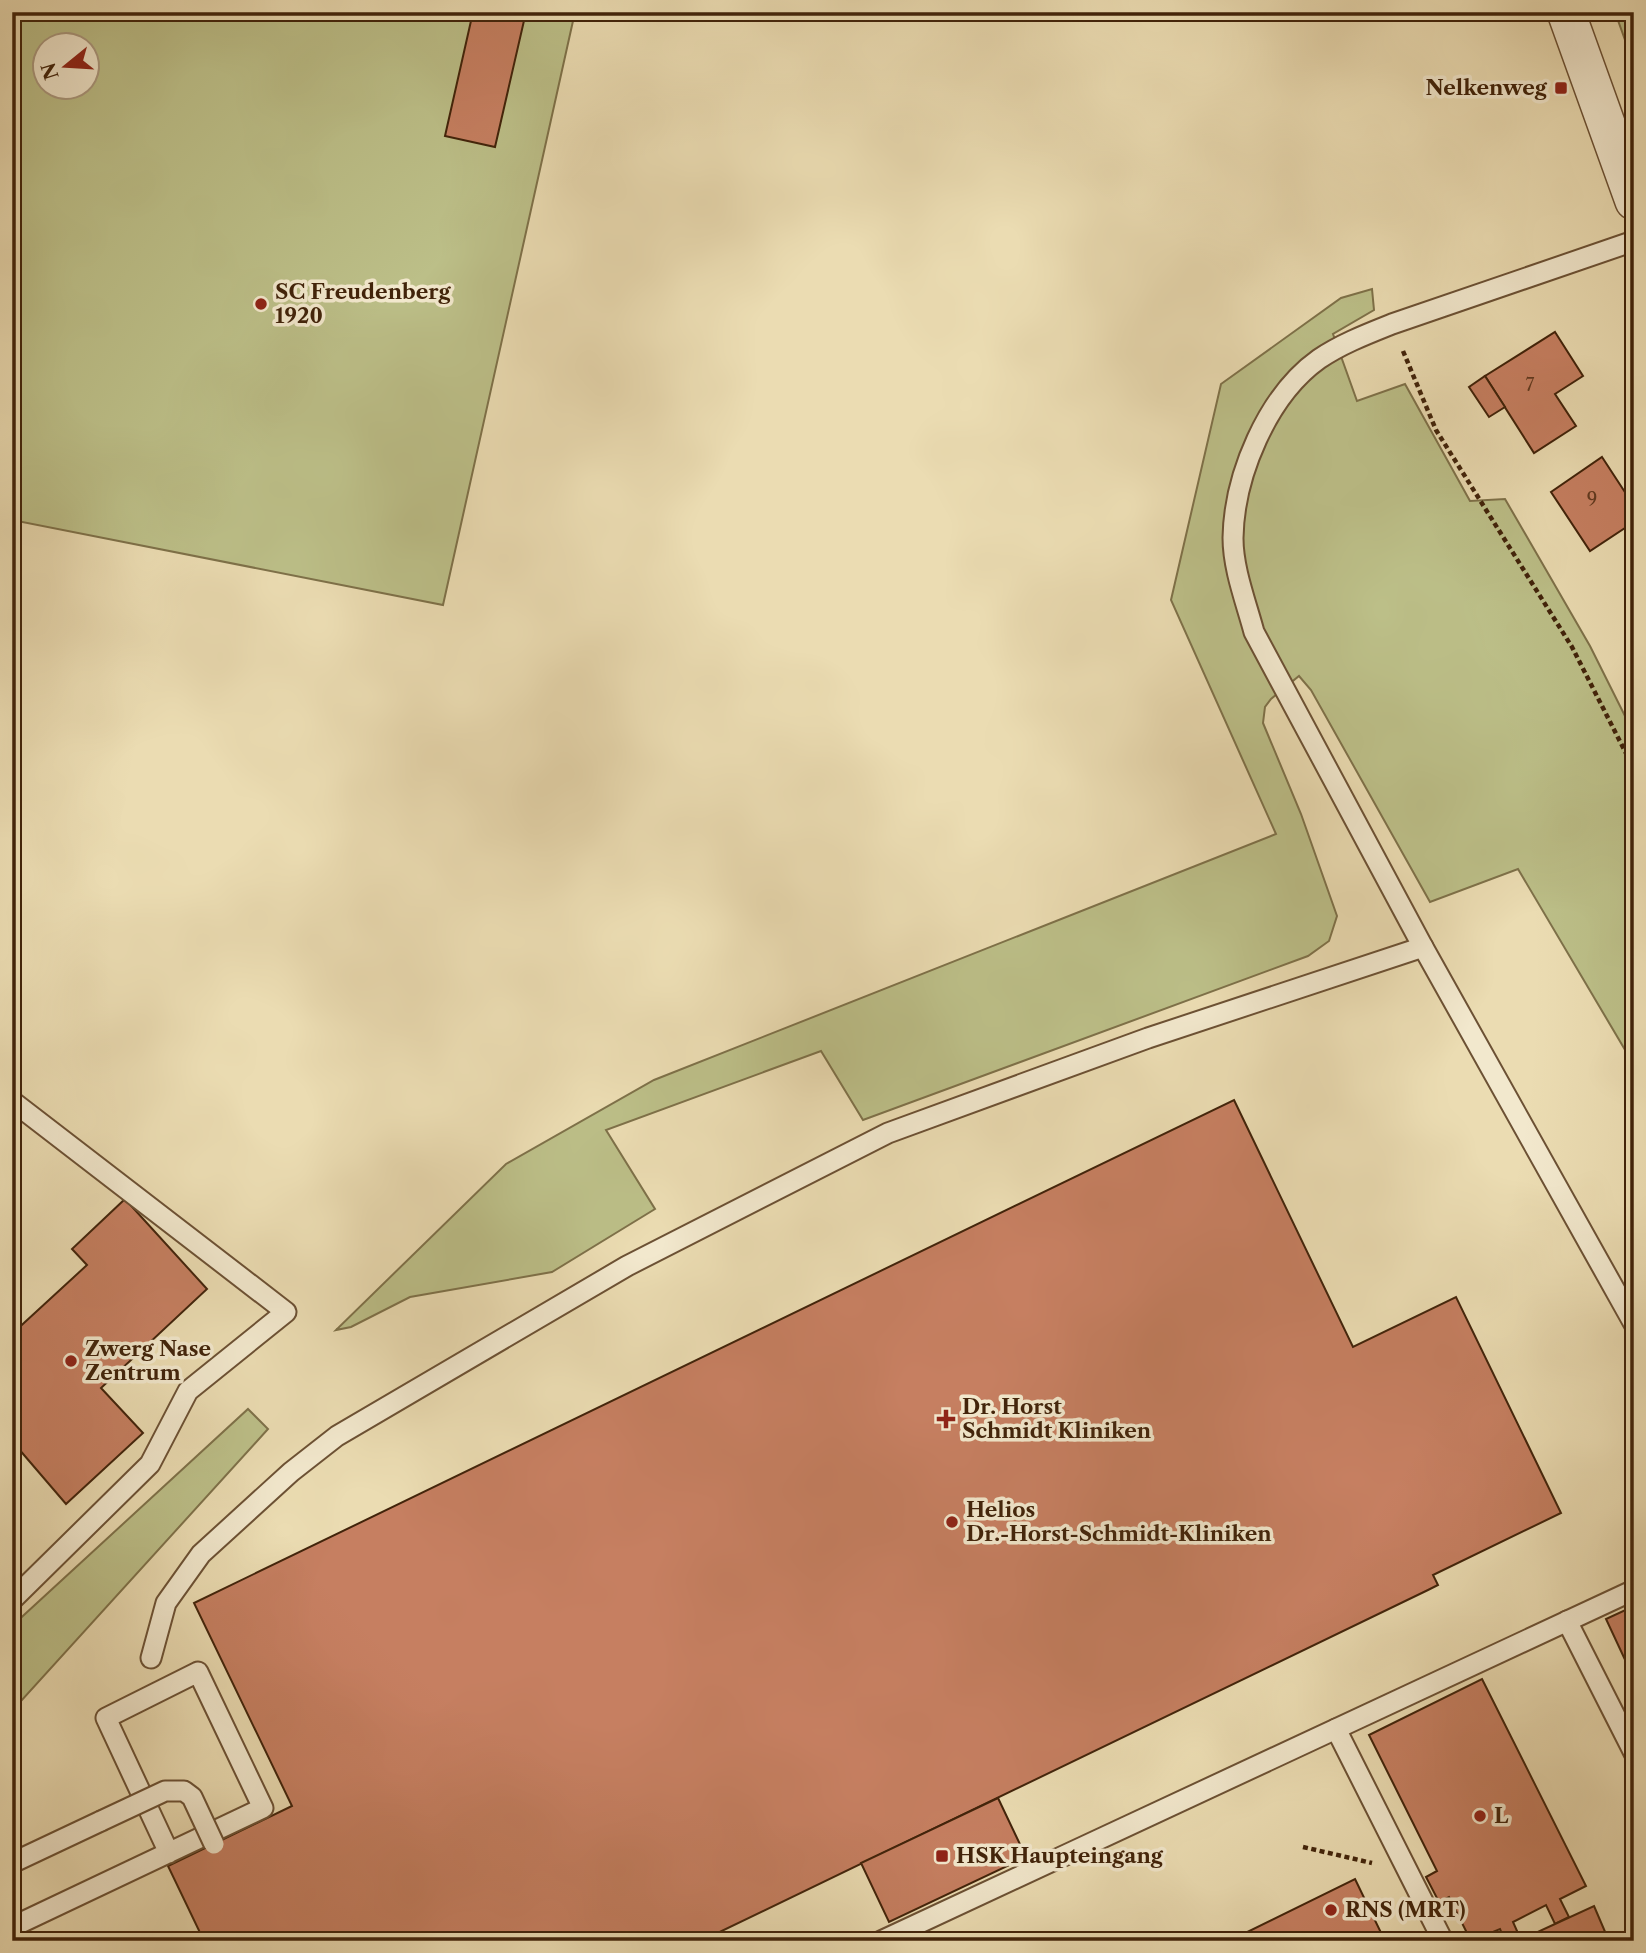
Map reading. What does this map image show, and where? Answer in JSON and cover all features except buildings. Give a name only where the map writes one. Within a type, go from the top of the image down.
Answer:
[{"type":"street","points":[[1566,12],[1634,201]]},
{"type":"lane","points":[[1634,241],[1392,324],[1359,337],[1319,360],[1292,384],[1264,428],[1239,492],[1233,539],[1238,577],[1254,632],[1423,947],[1634,1324]]},
{"type":"lane","points":[[151,1658],[166,1604],[201,1554],[291,1472],[337,1436],[627,1266],[888,1133],[1149,1038],[1423,947]]},
{"type":"lane","points":[[12,1101],[286,1312],[188,1391],[150,1464],[12,1600]]},
{"type":"lane","points":[[881,1941],[904,1936],[1264,1762],[1634,1590]]},
{"type":"lane","points":[[1567,1621],[1634,1753]]},
{"type":"lane","points":[[12,1927],[169,1853],[263,1808],[198,1672],[106,1718],[169,1853]]},
{"type":"lane","points":[[1336,1729],[1443,1941]]},
{"type":"lane","points":[[12,1863],[166,1791],[184,1791],[192,1797],[214,1844]]},
{"type":"path","points":[[1392,324],[1436,430],[1572,647],[1634,769]]},
{"type":"path","points":[[1495,1941],[1503,1937]]},
{"type":"green space","name":"SC Freudenberg 1920","points":[[12,12],[575,12],[443,605],[12,520]]},
{"type":"green space","points":[[1615,12],[1634,12],[1634,65]]},
{"type":"green space","points":[[1372,289],[1374,310],[1333,334],[1357,401],[1405,384],[1470,501],[1505,499],[1590,646],[1634,734],[1634,1065],[1518,869],[1430,902],[1311,690],[1299,676],[1271,699],[1265,707],[1263,723],[1301,814],[1337,916],[1329,941],[1308,956],[863,1120],[821,1051],[606,1130],[655,1209],[552,1272],[410,1297],[351,1327],[336,1330],[506,1164],[654,1080],[1276,834],[1171,600],[1221,384],[1341,298]]},
{"type":"green space","points":[[248,1409],[268,1429],[12,1711],[12,1626]]},
{"type":"place","name":"Nelkenweg","points":[[1561,88]]},
{"type":"place","name":"SC Freudenberg 1920","points":[[261,304]]},
{"type":"place","name":"Zwerg Nase Zentrum","points":[[71,1361]]},
{"type":"place","name":"Dr. Horst Schmidt Kliniken","points":[[946,1419]]},
{"type":"place","name":"Helios Dr.-Horst-Schmidt-Kliniken","points":[[952,1522]]},
{"type":"place","name":"L","points":[[1480,1816]]},
{"type":"place","name":"HSK Haupteingang","points":[[942,1856]]},
{"type":"place","name":"RNS (MRT)","points":[[1331,1910]]}]
